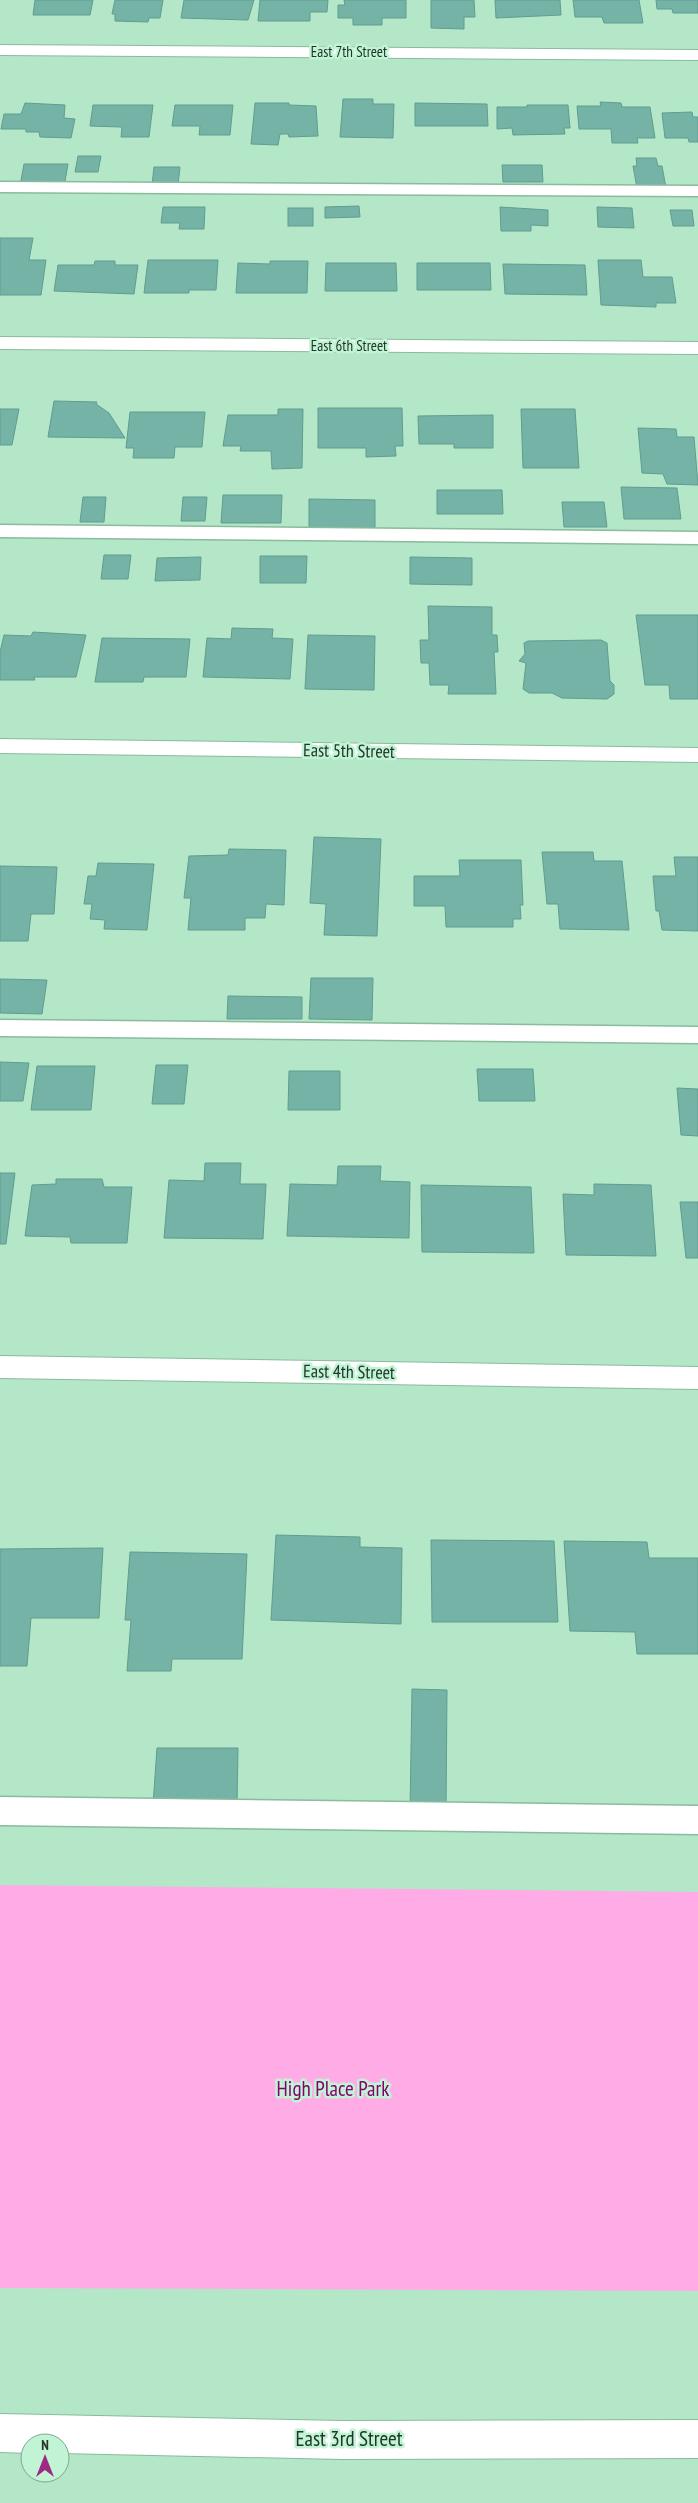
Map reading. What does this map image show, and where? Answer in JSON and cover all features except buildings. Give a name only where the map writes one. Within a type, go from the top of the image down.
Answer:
[{"type":"street","name":"East 7th Street","points":[[0,50],[698,55]]},
{"type":"street","name":"East 6th Street","points":[[0,343],[698,348]]},
{"type":"street","name":"East 5th Street","points":[[0,746],[698,754]]},
{"type":"street","name":"East 4th Street","points":[[0,1367],[698,1378]]},
{"type":"street","name":"East 3rd Street","points":[[0,2433],[343,2440],[698,2439]]},
{"type":"lane","points":[[0,187],[698,190]]},
{"type":"lane","points":[[0,531],[698,538]]},
{"type":"lane","points":[[0,1028],[698,1035]]},
{"type":"lane","points":[[0,1811],[698,1820]]},
{"type":"green space","name":"High Place Park","points":[[0,1885],[698,1892],[698,2291],[0,2288]]}]
